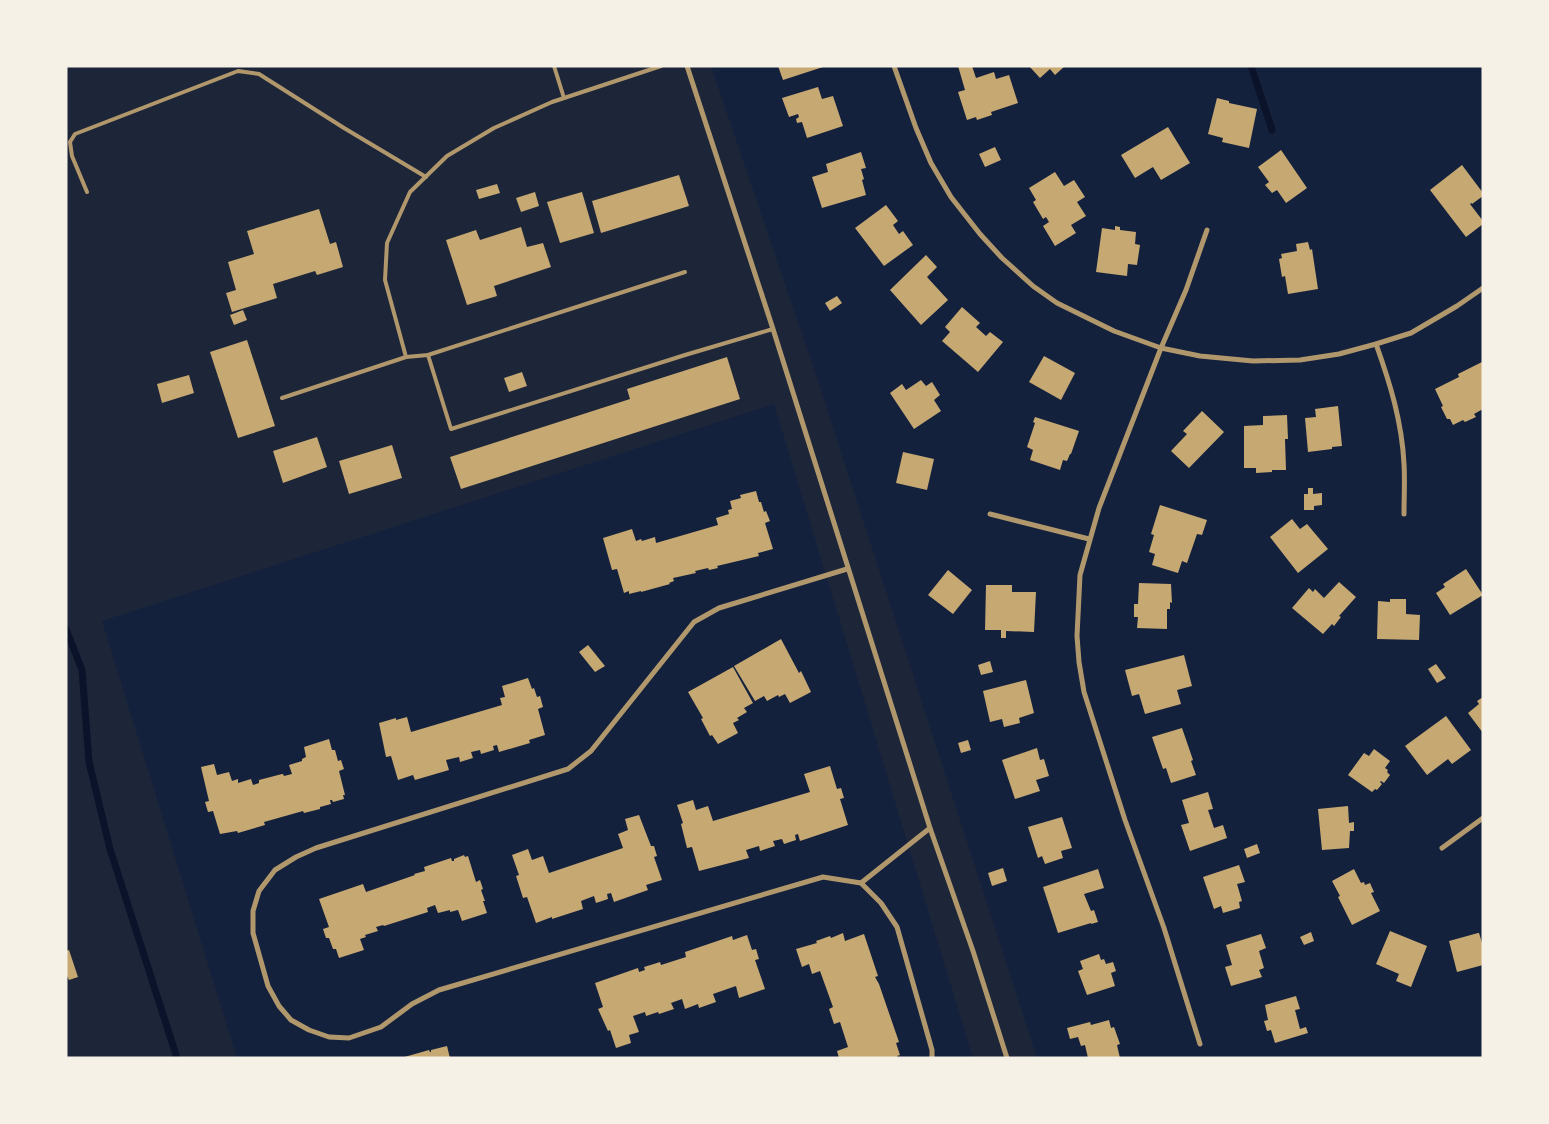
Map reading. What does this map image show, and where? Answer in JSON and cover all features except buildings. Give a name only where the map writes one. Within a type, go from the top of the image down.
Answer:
[{"type":"street","points":[[687,66],[773,329],[930,828],[974,951],[1007,1058]]},
{"type":"street","points":[[894,66],[916,128],[931,163],[951,197],[980,234],[996,252],[1033,286],[1057,303],[1114,331],[1161,348],[1200,356],[1253,361],[1300,360],[1339,354],[1411,333],[1483,288]]},
{"type":"street","points":[[1200,1044],[1164,928],[1084,692],[1077,636],[1080,575],[1089,539],[1099,508],[1161,348],[1186,290],[1207,230]]},
{"type":"street","points":[[1376,344],[1389,381],[1398,418],[1404,464],[1404,514]]},
{"type":"street","points":[[990,514],[1089,539]]},
{"type":"street","points":[[847,569],[719,608],[694,622],[591,751],[568,769],[316,848],[274,870],[259,891],[253,911],[253,933],[268,986],[279,1006],[291,1020],[309,1030],[329,1037],[349,1038],[381,1027],[412,1004],[439,990],[823,877],[861,884],[881,903],[897,927],[932,1050],[932,1058]]},
{"type":"street","points":[[1442,848],[1483,818]]},
{"type":"street","points":[[861,884],[930,828]]},
{"type":"lane","points":[[554,66],[564,98]]},
{"type":"lane","points":[[406,357],[385,280],[387,244],[410,192],[447,156],[494,128],[564,98],[661,66]]},
{"type":"lane","points":[[87,192],[72,156],[70,142],[75,134],[238,70],[259,74],[426,177]]},
{"type":"lane","points":[[282,398],[406,357],[428,355],[685,272]]},
{"type":"lane","points":[[428,355],[451,429],[773,329]]},
{"type":"shaded area","points":[[66,66],[711,66],[818,381],[1037,1058],[973,1058],[774,404],[102,621],[237,1058],[66,1058]]},
{"type":"waterway","points":[[1251,66],[1272,130]]},
{"type":"waterway","points":[[66,629],[82,670],[89,762],[110,849],[177,1058]]}]
